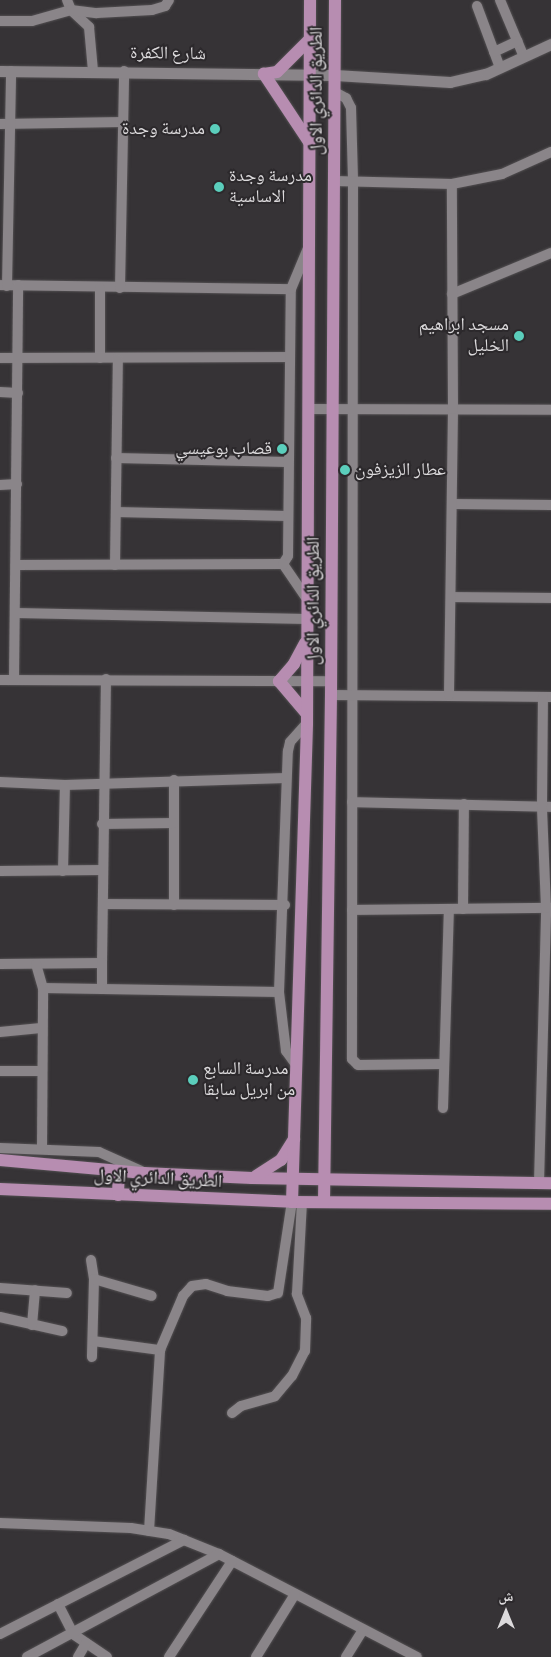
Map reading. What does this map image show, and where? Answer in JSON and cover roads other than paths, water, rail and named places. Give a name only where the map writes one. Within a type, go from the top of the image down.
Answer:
[{"type":"main road","name":"الطريق الدائري الاول","points":[[0,1189],[297,1202],[294,1179],[307,718],[311,144],[310,0]]},
{"type":"main road","name":"الطريق الدائري الاول","points":[[324,1202],[331,695],[334,0]]},
{"type":"main road","points":[[310,38],[277,72],[264,74],[311,144]]},
{"type":"main road","points":[[307,639],[294,664],[279,681],[307,718]]},
{"type":"main road","points":[[252,1178],[281,1160],[292,1145],[296,1127]]},
{"type":"main road","name":"الطريق الدائري الاول","points":[[0,1160],[144,1173],[294,1179]]},
{"type":"main road","points":[[118,1195],[119,1170]]},
{"type":"main road","points":[[294,1179],[545,1183]]},
{"type":"main road","points":[[297,1202],[551,1204]]},
{"type":"street","points":[[0,21],[32,21],[69,5],[97,12],[152,10],[165,6],[169,0]]},
{"type":"street","points":[[500,0],[524,57]]},
{"type":"street","points":[[69,5],[89,28],[93,71]]},
{"type":"street","points":[[477,6],[500,68]]},
{"type":"street","points":[[494,52],[518,41]]},
{"type":"street","name":"شارع الكفرة","points":[[5,71],[335,75],[450,82],[500,68],[551,44]]},
{"type":"street","points":[[5,71],[4,286],[291,289]]},
{"type":"street","points":[[120,288],[124,71]]},
{"type":"street","points":[[335,92],[346,98],[351,108],[353,181],[353,1062],[358,1065],[444,1064]]},
{"type":"street","points":[[5,124],[123,122]]},
{"type":"street","points":[[334,181],[452,184],[502,174],[551,152]]},
{"type":"street","points":[[449,695],[453,409],[452,184]]},
{"type":"street","points":[[282,564],[288,556],[291,289],[310,245]]},
{"type":"street","points":[[452,294],[551,254]]},
{"type":"street","points":[[14,680],[18,285]]},
{"type":"street","points":[[100,288],[100,358]]},
{"type":"street","points":[[0,358],[289,357]]},
{"type":"street","points":[[115,565],[118,359]]},
{"type":"street","points":[[0,392],[18,393]]},
{"type":"street","points":[[309,409],[551,410]]},
{"type":"street","points":[[116,458],[288,462]]},
{"type":"street","points":[[0,485],[17,484]]},
{"type":"street","points":[[452,504],[551,505]]},
{"type":"street","points":[[116,512],[288,516]]},
{"type":"street","points":[[16,565],[282,564]]},
{"type":"street","points":[[282,564],[307,600]]},
{"type":"street","points":[[450,597],[551,598]]},
{"type":"street","points":[[16,613],[307,619]]},
{"type":"street","points":[[102,989],[102,824],[106,679]]},
{"type":"street","points":[[0,680],[331,681]]},
{"type":"street","points":[[331,695],[547,697],[546,807],[549,908],[545,1183]]},
{"type":"street","points":[[297,1066],[286,1051],[279,992],[284,906],[286,778],[290,742],[307,718]]},
{"type":"street","points":[[0,782],[65,785],[174,780],[286,778]]},
{"type":"street","points":[[174,780],[174,905]]},
{"type":"street","points":[[63,871],[65,785]]},
{"type":"street","points":[[352,802],[546,807]]},
{"type":"street","points":[[463,909],[464,804]]},
{"type":"street","points":[[102,824],[174,823]]},
{"type":"street","points":[[0,870],[102,870]]},
{"type":"street","points":[[103,904],[284,906]]},
{"type":"street","points":[[352,910],[549,908]]},
{"type":"street","points":[[443,1108],[449,909]]},
{"type":"street","points":[[0,964],[102,963]]},
{"type":"street","points":[[36,964],[43,988],[41,1028],[42,1149]]},
{"type":"street","points":[[43,988],[279,992]]},
{"type":"street","points":[[0,1032],[41,1028]]},
{"type":"street","points":[[0,1071],[42,1071]]},
{"type":"street","points":[[0,1148],[99,1152],[144,1173]]},
{"type":"street","points":[[148,1531],[160,1350],[183,1296],[192,1286],[206,1284],[227,1291],[268,1296],[278,1292],[297,1202]]},
{"type":"street","points":[[232,1413],[241,1406],[275,1396],[292,1376],[305,1351],[306,1318],[297,1294],[297,1202]]},
{"type":"street","points":[[91,1260],[94,1279],[92,1357]]},
{"type":"street","points":[[94,1279],[152,1296]]},
{"type":"street","points":[[0,1288],[67,1292]]},
{"type":"street","points":[[32,1325],[35,1290]]},
{"type":"street","points":[[0,1317],[62,1331]]},
{"type":"street","points":[[93,1341],[160,1350]]},
{"type":"street","points":[[0,1523],[148,1531],[184,1540],[219,1554],[417,1657]]},
{"type":"street","points":[[0,1634],[184,1540]]},
{"type":"street","points":[[27,1657],[219,1554]]},
{"type":"street","points":[[169,1657],[232,1561]]},
{"type":"street","points":[[256,1657],[295,1594]]},
{"type":"street","points":[[58,1604],[73,1634],[107,1657]]},
{"type":"street","points":[[346,1657],[363,1630]]},
{"type":"street","points":[[78,1657],[86,1643]]},
{"type":"place","name":"مدرسة وجدة","points":[[215,129]]},
{"type":"place","name":"مدرسة وجدة الاساسية","points":[[219,187]]},
{"type":"place","name":"مسجد ابراهيم الخليل","points":[[519,336]]},
{"type":"place","name":"قصاب بوعيسي","points":[[282,449]]},
{"type":"place","name":"عطار الزيزفون","points":[[345,470]]},
{"type":"place","name":"مدرسة السابع من ابريل سابقا","points":[[193,1080]]}]
